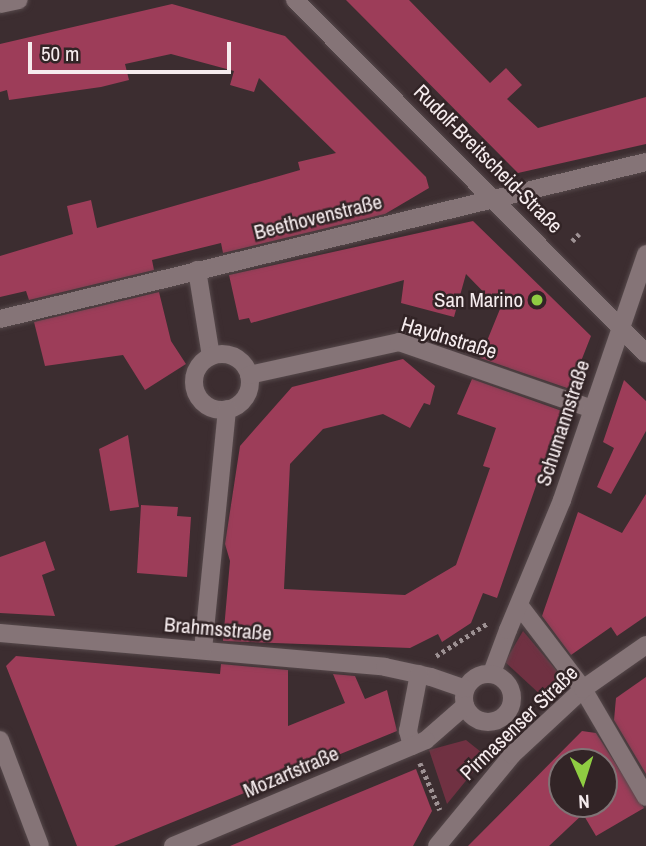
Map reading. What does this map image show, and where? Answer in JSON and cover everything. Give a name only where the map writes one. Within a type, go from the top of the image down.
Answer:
[{"type":"street","points":[[0,4],[19,0]]},
{"type":"street","name":"Rudolf-Breitscheid-Straße","points":[[295,0],[498,198],[646,353]]},
{"type":"street","name":"Beethovenstraße","points":[[0,319],[646,162]]},
{"type":"street","name":"Schumannstraße","points":[[492,673],[592,409],[619,325],[646,254]]},
{"type":"street","points":[[197,270],[211,356]]},
{"type":"street","name":"Haydnstraße","points":[[249,374],[399,342],[592,409]]},
{"type":"street","points":[[211,356],[237,358],[249,374],[249,393],[227,409],[208,406],[195,388],[196,373],[211,356]]},
{"type":"street","points":[[203,650],[227,409]]},
{"type":"street","points":[[519,605],[583,689],[646,797]]},
{"type":"street","name":"Brahmsstraße","points":[[0,633],[203,650],[425,675],[465,698]]},
{"type":"street","name":"Pirmasenser Straße","points":[[437,846],[448,831],[583,689],[646,645]]},
{"type":"street","points":[[492,673],[507,682],[513,698],[514,720],[492,722],[476,719],[465,698],[476,677],[492,673]]},
{"type":"street","points":[[419,743],[408,731],[425,675]]},
{"type":"street","name":"Mozartstraße","points":[[173,846],[419,743],[465,698]]},
{"type":"street","points":[[1,745],[40,846]]},
{"type":"path","points":[[572,241],[579,234]]},
{"type":"path","points":[[425,675],[437,655],[519,605]]},
{"type":"path","points":[[419,743],[448,831]]},
{"type":"shaded area","points":[[523,631],[562,677],[543,697],[505,662]]},
{"type":"shaded area","points":[[466,740],[486,756],[447,804],[429,750]]},
{"type":"building","points":[[346,0],[409,0],[490,83],[506,68],[522,85],[507,99],[538,128],[646,97],[646,144],[518,173]]},
{"type":"building","points":[[172,4],[285,36],[426,177],[429,188],[385,214],[223,253],[221,243],[152,260],[154,270],[29,300],[26,291],[0,297],[0,256],[73,234],[67,206],[91,200],[97,228],[300,170],[298,162],[336,153],[259,78],[254,92],[230,85],[234,71],[171,54],[125,64],[129,80],[101,87],[9,100],[7,90],[0,92],[0,44]]},
{"type":"building","points":[[473,221],[591,336],[570,389],[480,358],[500,309],[466,274],[454,317],[401,303],[404,280],[251,323],[249,318],[239,320],[229,275]]},
{"type":"building","points":[[159,292],[171,341],[186,364],[145,390],[123,355],[45,366],[34,322]]},
{"type":"building","points":[[403,359],[435,386],[430,405],[424,403],[410,428],[383,414],[323,429],[290,464],[284,589],[405,595],[456,565],[490,468],[483,466],[496,428],[457,414],[472,379],[562,411],[497,598],[483,593],[471,623],[442,642],[438,634],[410,648],[223,641],[230,561],[225,544],[240,446],[292,387]]},
{"type":"building","points":[[624,380],[646,401],[646,431],[611,494],[597,487],[614,448],[603,442]]},
{"type":"building","points":[[128,435],[139,507],[110,511],[99,449]]},
{"type":"building","points":[[646,494],[646,616],[617,636],[611,627],[571,655],[542,616],[578,512],[622,533]]},
{"type":"building","points":[[141,505],[178,507],[177,516],[191,517],[187,577],[137,573]]},
{"type":"building","points":[[45,541],[55,570],[42,575],[55,616],[0,613],[0,557]]},
{"type":"building","points":[[16,656],[220,674],[221,664],[288,670],[288,726],[345,703],[333,674],[355,676],[365,699],[387,690],[397,731],[114,846],[77,846],[6,666]]},
{"type":"building","points":[[646,677],[646,774],[614,720],[616,698]]},
{"type":"building","points":[[582,731],[596,733],[606,748],[565,748]]},
{"type":"building","points":[[548,765],[548,818],[579,818],[549,846],[468,846]]},
{"type":"building","points":[[618,767],[644,808],[596,836],[585,818],[618,818]]},
{"type":"building","points":[[416,769],[432,811],[413,846],[230,846]]},
{"type":"place","name":"San Marino","points":[[537,300]]}]
